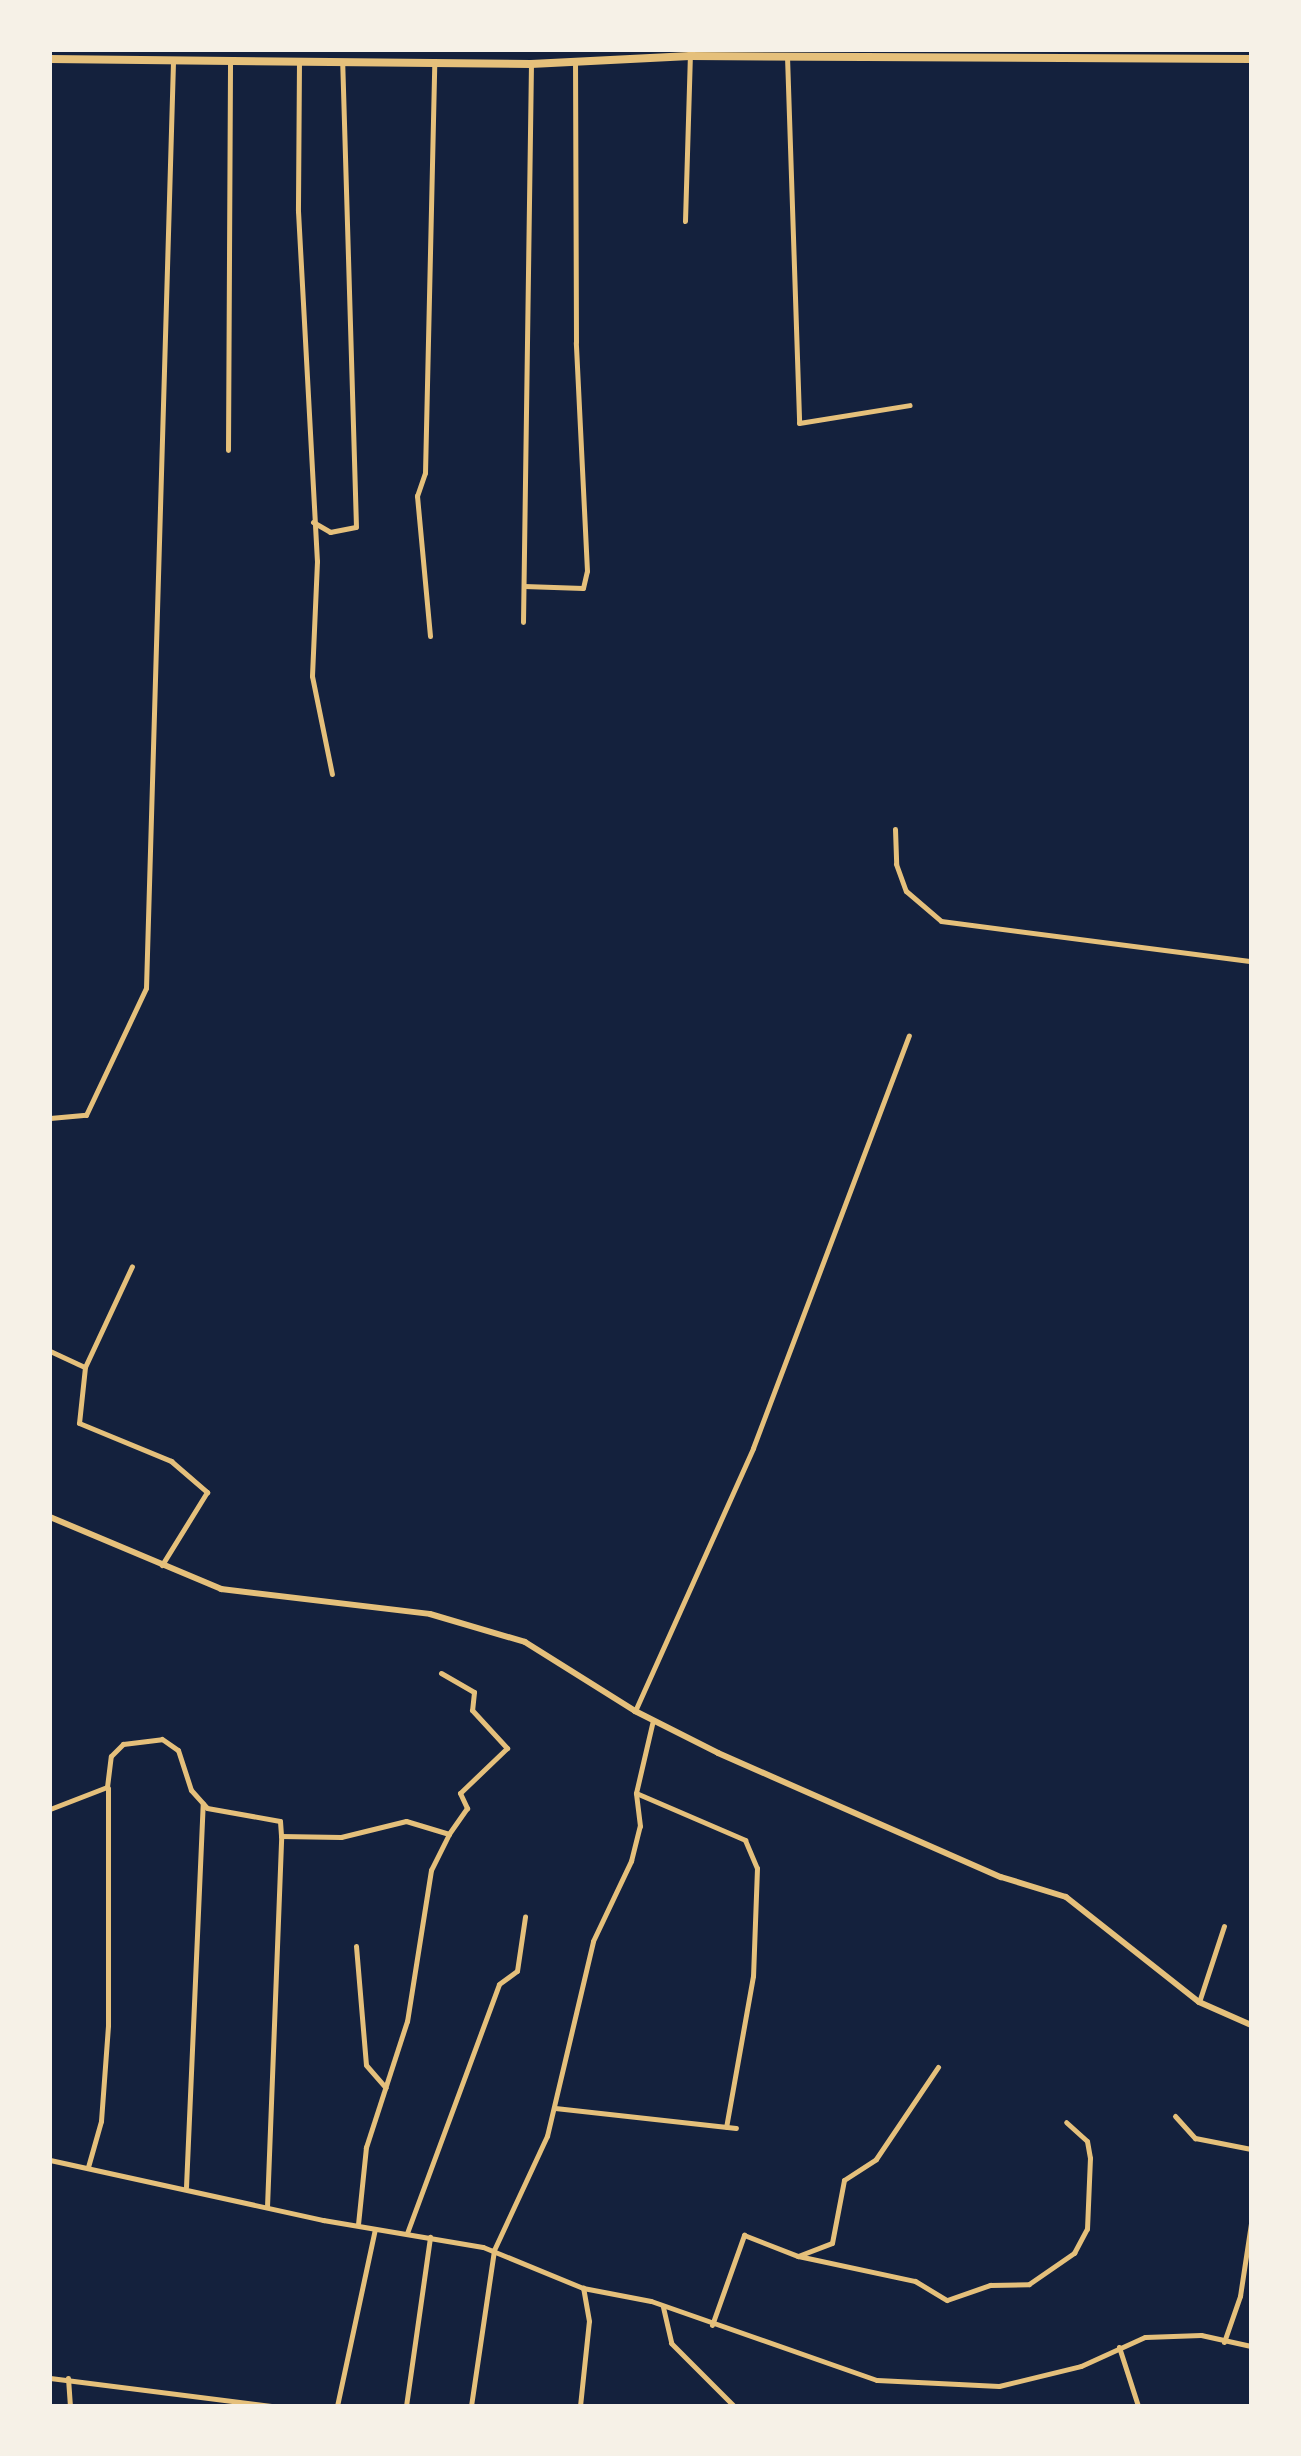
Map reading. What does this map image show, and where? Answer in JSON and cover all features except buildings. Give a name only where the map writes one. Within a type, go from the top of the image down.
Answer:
[{"type":"main road","points":[[50,58],[530,64],[690,56],[1251,59]]},
{"type":"street","points":[[685,221],[690,56]]},
{"type":"street","points":[[787,56],[799,423],[910,404]]},
{"type":"street","points":[[50,1118],[86,1114],[146,988],[173,60]]},
{"type":"street","points":[[228,450],[230,60]]},
{"type":"street","points":[[299,61],[298,211],[313,522],[312,676],[332,774]]},
{"type":"street","points":[[313,522],[330,532],[356,527],[342,62]]},
{"type":"street","points":[[430,636],[418,496],[425,473],[434,62]]},
{"type":"street","points":[[524,586],[583,588],[588,571],[576,342],[574,63]]},
{"type":"street","points":[[523,622],[530,64]]},
{"type":"street","points":[[895,828],[896,864],[906,892],[918,909],[941,921],[1251,961]]},
{"type":"street","points":[[635,1711],[753,1448],[909,1036]]},
{"type":"street","points":[[132,1266],[85,1367],[79,1422],[160,1455],[207,1492],[162,1564]]},
{"type":"street","points":[[50,1351],[85,1367]]},
{"type":"street","points":[[50,1517],[242,1594],[468,1622],[549,1653],[652,1720],[1001,1876],[1066,1897],[1199,2002],[1251,2024]]},
{"type":"street","points":[[358,2225],[366,2146],[407,2022],[431,1870],[467,1808],[460,1793],[508,1748],[472,1710],[474,1692],[440,1673]]},
{"type":"street","points":[[471,2406],[494,2250],[555,2108],[593,1941],[635,1847],[636,1793],[652,1720]]},
{"type":"street","points":[[88,2167],[101,2120],[108,2025],[111,1756],[123,1744],[162,1739],[178,1750],[203,1802],[186,2187]]},
{"type":"street","points":[[50,1809],[108,1787]]},
{"type":"street","points":[[636,1793],[745,1840],[758,1868],[753,1976],[726,2127]]},
{"type":"street","points":[[203,1802],[280,1821],[267,2207]]},
{"type":"street","points":[[281,1836],[342,1838],[406,1821],[449,1834]]},
{"type":"street","points":[[408,2233],[499,1984],[516,1971],[525,1917]]},
{"type":"street","points":[[1199,2002],[1224,1926]]},
{"type":"street","points":[[356,1946],[366,2065],[386,2088]]},
{"type":"street","points":[[798,2256],[832,2243],[844,2180],[876,2160],[938,2067]]},
{"type":"street","points":[[555,2108],[736,2128]]},
{"type":"street","points":[[1175,2116],[1195,2138],[1251,2149]]},
{"type":"street","points":[[712,2324],[744,2235],[798,2256],[914,2281],[947,2300],[990,2285],[1029,2284],[1074,2252],[1087,2229],[1090,2158],[1086,2142],[1066,2122]]},
{"type":"street","points":[[50,2160],[494,2250],[583,2288],[664,2307],[877,2380],[947,2388],[1048,2374],[1145,2337],[1251,2346]]},
{"type":"street","points":[[1224,2342],[1240,2296],[1251,2223]]},
{"type":"street","points":[[337,2406],[375,2228]]},
{"type":"street","points":[[406,2406],[430,2237]]},
{"type":"street","points":[[580,2406],[589,2321],[583,2288]]},
{"type":"street","points":[[664,2307],[670,2342],[734,2406]]},
{"type":"street","points":[[1118,2347],[1138,2406]]},
{"type":"street","points":[[50,2378],[273,2406]]},
{"type":"street","points":[[68,2378],[70,2406]]}]
